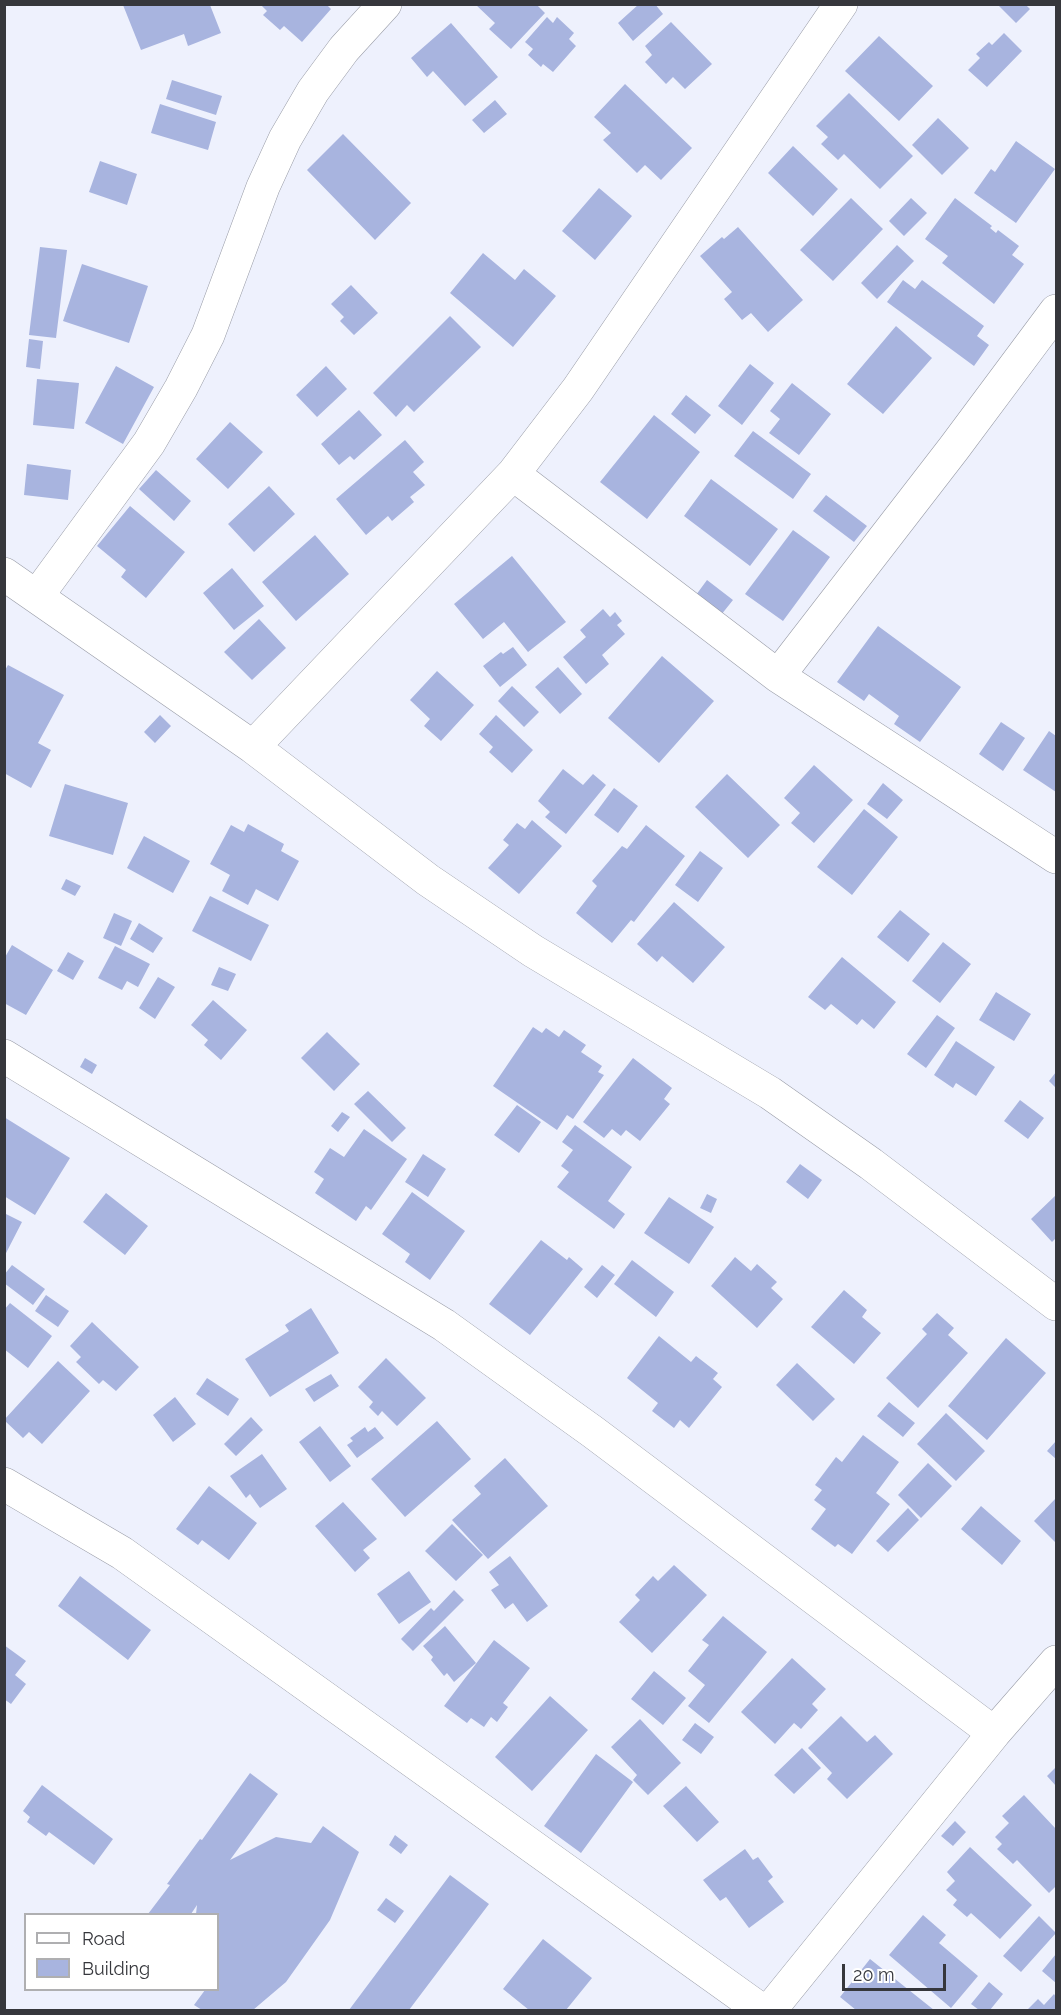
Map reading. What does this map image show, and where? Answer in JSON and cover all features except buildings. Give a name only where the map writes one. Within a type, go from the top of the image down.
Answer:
[{"type":"street","points":[[37,596],[149,443],[208,335],[263,187],[285,139],[313,91],[344,50],[385,4]]},
{"type":"street","points":[[253,747],[513,474],[578,388],[841,4]]},
{"type":"street","points":[[778,676],[954,448],[1056,311]]},
{"type":"street","points":[[513,474],[778,676],[1056,857]]},
{"type":"street","points":[[4,574],[253,747],[386,849],[533,951],[770,1093],[871,1164],[1056,1304]]},
{"type":"street","points":[[4,1056],[444,1325],[593,1432],[994,1733]]},
{"type":"street","points":[[4,1484],[122,1553],[761,2010]]},
{"type":"street","points":[[770,2010],[994,1733],[1056,1662]]}]
